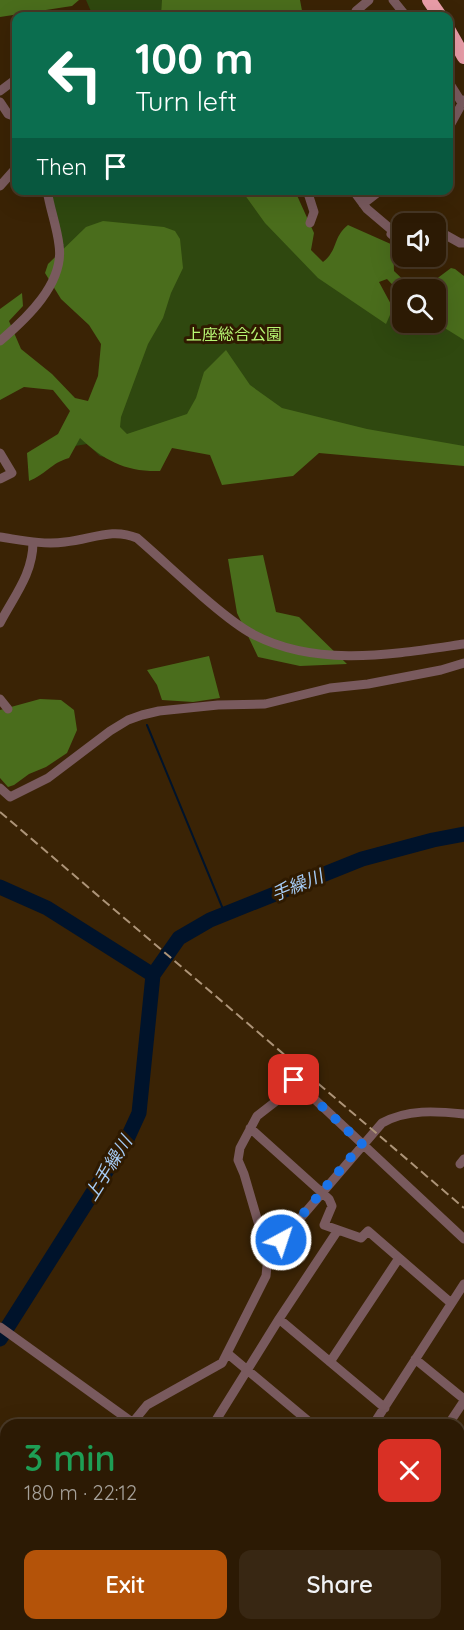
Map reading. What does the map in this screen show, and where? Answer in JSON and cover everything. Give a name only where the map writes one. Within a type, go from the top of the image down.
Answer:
[{"type":"highway","points":[[453,38],[464,57]]},
{"type":"street","points":[[356,12],[369,0]]},
{"type":"street","points":[[393,0],[403,12]]},
{"type":"street","points":[[453,88],[462,102],[453,119]]},
{"type":"street","points":[[0,102],[8,114],[12,114]]},
{"type":"street","points":[[0,186],[12,172]]},
{"type":"street","points":[[0,341],[21,322],[45,293],[57,269],[60,246],[48,195]]},
{"type":"street","points":[[309,195],[314,212],[310,222]]},
{"type":"street","points":[[357,195],[363,204],[392,230]]},
{"type":"street","points":[[363,204],[375,195]]},
{"type":"street","points":[[446,235],[464,243]]},
{"type":"street","points":[[0,453],[12,473],[0,479]]},
{"type":"street","points":[[0,537],[33,542],[63,543],[106,533],[125,533],[137,538],[227,617],[249,632],[271,643],[305,651],[369,656],[464,644]]},
{"type":"street","points":[[0,623],[30,570],[33,542]]},
{"type":"street","points":[[0,788],[10,797],[48,778],[110,731],[142,715],[209,706],[265,704],[330,688],[368,684],[441,670],[464,663]]},
{"type":"street","points":[[0,699],[8,709]]},
{"type":"street","points":[[137,1419],[147,1405],[218,1367],[266,1276],[268,1256],[238,1160],[240,1148],[257,1116],[275,1102],[294,1080],[464,1239]]},
{"type":"street","points":[[268,1256],[382,1123],[396,1115],[444,1112],[464,1114]]},
{"type":"street","points":[[250,1128],[329,1199],[332,1206],[324,1225],[361,1238],[368,1231],[452,1303]]},
{"type":"street","points":[[217,1419],[338,1230]]},
{"type":"street","points":[[330,1362],[399,1258]]},
{"type":"street","points":[[377,1419],[464,1284]]},
{"type":"street","points":[[279,1319],[385,1408]]},
{"type":"street","points":[[0,1327],[127,1419]]},
{"type":"street","points":[[227,1353],[305,1419]]},
{"type":"street","points":[[416,1359],[464,1400],[452,1419]]},
{"type":"green space","points":[[0,0],[79,0],[72,6],[33,12],[12,12],[12,15],[0,17]]},
{"type":"green space","points":[[86,0],[291,0],[290,12],[91,12]]},
{"type":"green space","points":[[162,0],[300,0],[302,12],[161,12]]},
{"type":"green space","name":"上座総合公園","points":[[50,195],[258,195],[315,262],[373,307],[392,311],[392,333],[446,333],[446,322],[464,326],[464,458],[191,432],[137,464],[100,456],[87,444],[75,446],[125,336],[60,260]]},
{"type":"green space","points":[[245,195],[297,195],[314,233],[311,250],[323,262],[348,225],[392,245],[392,267],[402,279],[392,279],[392,284],[387,279],[379,282],[392,306],[386,324],[318,278],[265,223]]},
{"type":"green space","points":[[103,221],[164,227],[175,231],[180,239],[183,268],[171,293],[163,318],[148,344],[121,417],[120,427],[127,434],[187,414],[196,398],[204,372],[226,350],[250,385],[282,408],[367,429],[464,446],[464,466],[319,453],[293,476],[222,485],[210,455],[172,448],[160,471],[137,470],[107,459],[80,438],[69,458],[29,481],[27,453],[58,434],[70,411],[53,390],[24,387],[0,400],[0,309],[22,293],[23,306],[9,321],[21,349],[52,374],[75,398],[88,401],[98,376],[101,344],[89,325],[61,299],[45,273],[48,264],[86,227]]},
{"type":"green space","points":[[451,268],[464,276],[464,340],[446,329],[446,279],[436,279]]},
{"type":"green space","points":[[263,555],[276,612],[299,617],[347,664],[300,666],[258,657],[237,613],[228,559]]},
{"type":"green space","points":[[209,656],[220,698],[193,702],[162,700],[157,685],[147,670]]},
{"type":"green space","points":[[40,699],[61,700],[74,710],[77,730],[67,753],[8,787],[0,778],[0,710]]},
{"type":"waterway","points":[[147,725],[225,914]]},
{"type":"waterway","name":"手繰川","points":[[153,975],[179,938],[210,920],[362,859],[464,834]]},
{"type":"waterway","points":[[0,887],[47,908],[153,975]]},
{"type":"waterway","name":"上手繰川","points":[[0,1339],[128,1137],[139,1113],[153,975]]},
{"type":"railway","points":[[0,812],[464,1208]]},
{"type":"route","points":[[281,1240],[362,1144],[294,1080]]}]
